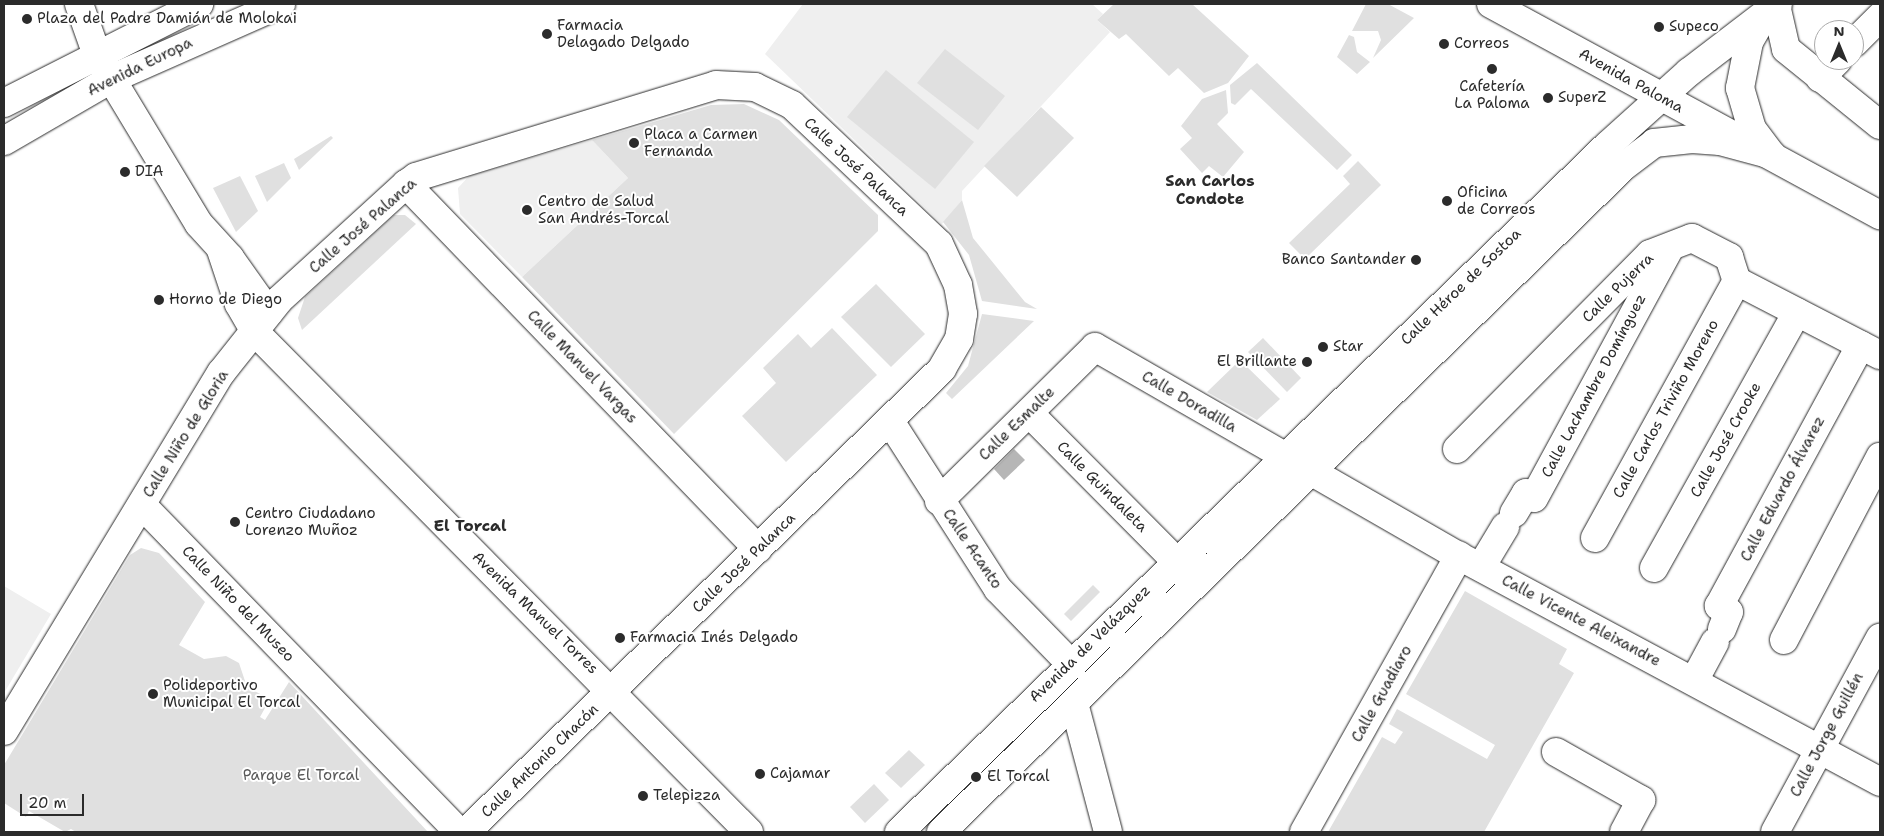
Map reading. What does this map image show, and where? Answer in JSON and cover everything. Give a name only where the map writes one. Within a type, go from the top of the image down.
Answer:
[{"type":"street","points":[[79,4],[97,54],[111,79],[199,224],[221,250],[262,323]]},
{"type":"street","name":"Avenida Europa","points":[[4,103],[97,54],[199,4]]},
{"type":"street","name":"Avenida Europa","points":[[4,141],[111,79],[282,4]]},
{"type":"street","name":"Avenida Paloma","points":[[1491,4],[1880,215]]},
{"type":"street","points":[[1772,9],[1786,49],[1814,62]]},
{"type":"street","name":"Avenida Paloma","points":[[1772,9],[1749,42],[1740,88],[1752,129],[1772,156]]},
{"type":"street","name":"Calle Héroe de Sostoa","points":[[1284,457],[1660,97],[1772,9]]},
{"type":"street","points":[[1864,33],[1880,17]]},
{"type":"street","points":[[1830,70],[1877,117]]},
{"type":"street","name":"Calle José Palanca","points":[[262,323],[406,184],[416,177],[716,85],[755,87],[792,105],[938,244],[951,267],[963,314],[958,339],[942,370],[614,691]]},
{"type":"street","name":"Avenida Paloma","points":[[1654,143],[1720,141],[1772,156]]},
{"type":"street","name":"Calle Héroe de Sostoa","points":[[1311,471],[1624,166],[1654,143]]},
{"type":"street","name":"Calle Manuel Vargas","points":[[406,184],[758,549]]},
{"type":"street","name":"Calle Pujerra","points":[[1457,449],[1650,254],[1692,238],[1729,257],[1737,281]]},
{"type":"street","name":"Calle Lachambre Domínguez","points":[[1470,562],[1509,520],[1526,493],[1534,498],[1670,246]]},
{"type":"street","points":[[1737,281],[1871,350]]},
{"type":"street","name":"Calle Carlos Triviño Moreno","points":[[1595,538],[1737,281]]},
{"type":"street","name":"Calle José Crooke","points":[[1654,568],[1797,312]]},
{"type":"street","name":"Calle Niño de Gloria","points":[[4,731],[73,614],[142,505],[221,373],[262,323]]},
{"type":"street","name":"Avenida Manuel Torres","points":[[262,323],[749,832]]},
{"type":"street","name":"Calle Doradilla","points":[[1095,347],[1284,457]]},
{"type":"street","name":"Calle Esmalte","points":[[939,501],[1095,347]]},
{"type":"street","name":"Calle Eduardo Álvarez","points":[[1694,681],[1729,612],[1719,606],[1871,350]]},
{"type":"street","name":"Calle Guindaleta","points":[[1029,413],[1176,561]]},
{"type":"street","name":"Calle Acanto","points":[[890,421],[939,501],[998,589],[1070,663]]},
{"type":"street","name":"Calle Vicente Aleixandre","points":[[1284,457],[1470,562],[1821,748],[1880,782]]},
{"type":"street","name":"Avenida de Velázquez","points":[[899,832],[1070,663],[1284,457]]},
{"type":"street","points":[[1784,640],[1880,457]]},
{"type":"street","name":"Avenida de Velázquez","points":[[941,832],[1311,471]]},
{"type":"street","name":"Calle Niño del Museo","points":[[142,505],[459,832]]},
{"type":"street","name":"Calle Guadiaro","points":[[1304,832],[1470,562]]},
{"type":"street","name":"Calle Jorge Guillén","points":[[1775,832],[1880,638]]},
{"type":"street","name":"Calle Antonio Chacón","points":[[466,832],[614,691]]},
{"type":"street","points":[[1074,703],[1108,832]]},
{"type":"street","points":[[1556,752],[1641,800],[1624,832]]},
{"type":"shaded area","points":[[803,4],[1092,4],[1103,14],[1097,20],[1110,32],[962,191],[962,200],[942,224],[765,54]]},
{"type":"shaded area","name":"Centro de Salud San Andrés-Torcal","points":[[592,140],[628,178],[522,277],[460,214],[458,188],[469,176]]},
{"type":"shaded area","points":[[1014,449],[1025,460],[1004,480],[994,469]]},
{"type":"shaded area","points":[[4,586],[51,614],[4,693]]},
{"type":"green space","points":[[1114,4],[1192,4],[1249,56],[1228,83],[1204,93],[1178,68],[1169,76],[1126,34],[1119,39],[1097,20]]},
{"type":"green space","points":[[1366,4],[1388,4],[1414,18],[1373,58],[1381,40],[1378,31],[1352,31]]},
{"type":"green space","points":[[1349,35],[1354,37],[1357,52],[1370,62],[1357,74],[1337,57]]},
{"type":"green space","points":[[945,49],[1005,96],[978,130],[917,83]]},
{"type":"green space","points":[[1257,63],[1352,155],[1337,170],[1251,89],[1235,105],[1231,103],[1230,85]]},
{"type":"green space","points":[[886,70],[974,142],[935,189],[847,117]]},
{"type":"green space","points":[[1226,90],[1228,113],[1217,124],[1244,152],[1223,177],[1209,166],[1202,173],[1180,149],[1192,138],[1181,126],[1202,99]]},
{"type":"green space","points":[[744,104],[779,120],[878,215],[878,231],[674,434],[522,277],[628,178],[592,140],[711,105]]},
{"type":"green space","points":[[1041,107],[1074,138],[1017,197],[984,166]]},
{"type":"green space","points":[[331,136],[333,138],[299,170],[294,159]]},
{"type":"green space","points":[[1358,161],[1381,185],[1305,259],[1289,243],[1350,184],[1343,176]]},
{"type":"green space","points":[[284,163],[291,178],[267,202],[255,176]]},
{"type":"green space","points":[[240,176],[258,211],[236,232],[213,188]]},
{"type":"green space","points":[[962,200],[973,238],[1025,302],[1037,309],[982,301],[969,255],[943,222]]},
{"type":"green space","points":[[394,215],[405,215],[416,224],[302,330],[298,318],[305,297]]},
{"type":"green space","points":[[876,284],[925,334],[891,367],[841,317]]},
{"type":"green space","points":[[982,314],[1034,321],[952,399],[946,393],[968,366]]},
{"type":"green space","points":[[832,328],[877,375],[786,462],[742,416],[776,383],[763,368],[798,334],[811,348]]},
{"type":"green space","points":[[1263,338],[1301,378],[1287,392],[1248,352]]},
{"type":"green space","points":[[1240,360],[1280,399],[1257,420],[1207,392]]},
{"type":"green space","name":"Polideportivo Municipal El Torcal","points":[[141,548],[159,553],[205,602],[179,645],[204,659],[226,656],[239,663],[247,687],[270,699],[260,717],[265,720],[289,682],[428,832],[76,832],[71,829],[65,832],[29,811],[26,817],[4,803],[4,765],[130,555]]},
{"type":"green space","points":[[1093,585],[1100,592],[1071,621],[1064,614]]},
{"type":"green space","points":[[1465,591],[1567,649],[1559,664],[1574,673],[1484,832],[1328,832],[1382,737],[1395,744],[1403,732],[1389,724],[1397,709],[1487,759],[1495,745],[1406,694]]},
{"type":"green space","points":[[909,750],[925,765],[901,788],[885,773]]},
{"type":"green space","points":[[874,784],[889,800],[865,823],[850,807]]},
{"type":"place","name":"Plaza del Padre Damián de Molokai","points":[[27,19]]},
{"type":"place","name":"Supeco","points":[[1659,27]]},
{"type":"place","name":"Farmacia Delagado Delgado","points":[[547,34]]},
{"type":"place","name":"Correos","points":[[1444,44]]},
{"type":"place","name":"Cafetería La Paloma","points":[[1492,69]]},
{"type":"place","name":"SuperZ","points":[[1548,98]]},
{"type":"place","name":"Placa a Carmen Fernanda","points":[[634,143]]},
{"type":"place","name":"DIA","points":[[125,172]]},
{"type":"place","name":"Oficina de Correos","points":[[1447,201]]},
{"type":"place","name":"Centro de Salud San Andrés-Torcal","points":[[527,210]]},
{"type":"place","name":"Banco Santander","points":[[1416,260]]},
{"type":"place","name":"Horno de Diego","points":[[159,300]]},
{"type":"place","name":"Star","points":[[1323,347]]},
{"type":"place","name":"El Brillante","points":[[1307,362]]},
{"type":"place","name":"Centro Ciudadano Lorenzo Muñoz","points":[[235,522]]},
{"type":"place","name":"Farmacia Inés Delgado","points":[[620,638]]},
{"type":"place","name":"Polideportivo Municipal El Torcal","points":[[153,694]]},
{"type":"place","name":"Cajamar","points":[[760,774]]},
{"type":"place","name":"El Torcal","points":[[976,777]]},
{"type":"place","name":"Telepizza","points":[[643,796]]},
{"type":"district","name":"San Carlos Condote","points":[[1210,190]]},
{"type":"district","name":"El Torcal","points":[[470,526]]},
{"type":"park label","name":"Parque El Torcal","points":[[301,776]]}]
